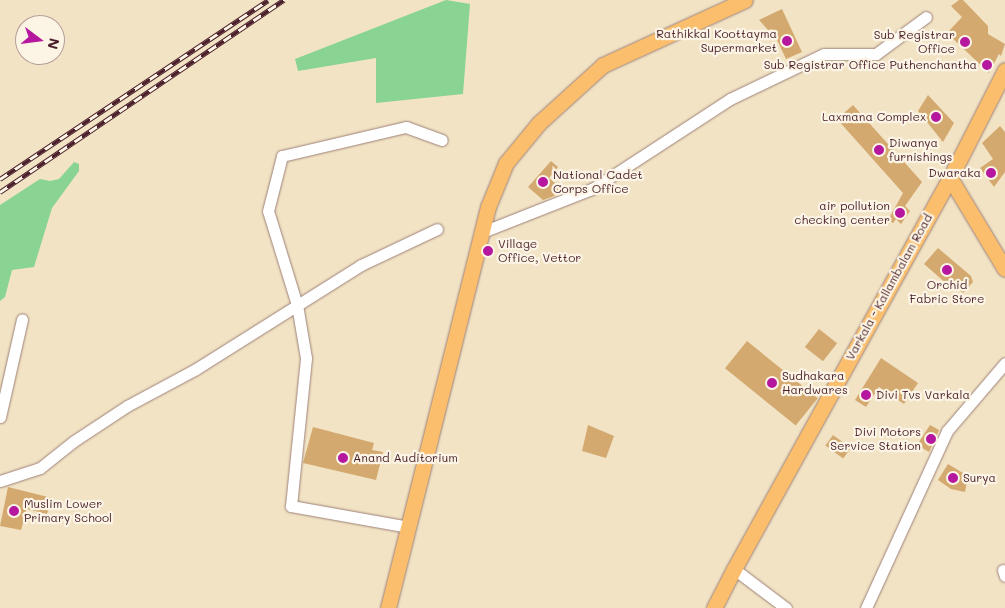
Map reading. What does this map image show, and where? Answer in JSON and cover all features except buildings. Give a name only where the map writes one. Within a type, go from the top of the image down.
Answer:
[{"type":"main road","points":[[388,608],[488,207],[506,162],[539,123],[603,65],[745,0]]},
{"type":"main road","name":"Varkala - Kallambalam Road","points":[[714,608],[950,178],[1005,70]]},
{"type":"main road","points":[[950,178],[1005,269]]},
{"type":"street","points":[[482,232],[592,189],[730,99],[824,54],[876,54],[926,17]]},
{"type":"street","points":[[409,527],[291,506],[306,358],[297,304],[268,211],[282,156],[406,127],[442,140]]},
{"type":"street","points":[[0,481],[40,468],[127,406],[196,369],[361,265],[437,229]]},
{"type":"street","points":[[0,415],[22,319]]},
{"type":"street","points":[[866,608],[947,431],[1005,363]]},
{"type":"street","points":[[734,569],[786,608]]},
{"type":"green space","points":[[446,0],[470,4],[463,94],[376,103],[376,58],[298,71],[295,59]]},
{"type":"green space","points":[[74,162],[79,164],[79,171],[52,208],[34,267],[12,270],[5,297],[0,301],[0,205],[40,179],[50,181],[59,179]]},
{"type":"railway","points":[[0,179],[268,0]]},
{"type":"railway","points":[[0,192],[284,0]]},
{"type":"place","name":"Rathikkal Koottayma Supermarket","points":[[787,41]]},
{"type":"place","name":"Sub Registrar Office","points":[[965,42]]},
{"type":"place","name":"Sub Registrar Office Puthenchantha","points":[[987,65]]},
{"type":"place","name":"Laxmana Complex","points":[[936,117]]},
{"type":"place","name":"Diwanya furnishings","points":[[879,150]]},
{"type":"place","name":"Dwaraka","points":[[991,173]]},
{"type":"place","name":"National Cadet Corps Office","points":[[543,182]]},
{"type":"place","name":"air pollution checking center","points":[[900,213]]},
{"type":"place","name":"Village Office, Vettor","points":[[488,251]]},
{"type":"place","name":"Orchid Fabric Store","points":[[947,270]]},
{"type":"place","name":"Sudhakara Hardwares","points":[[772,383]]},
{"type":"place","name":"Divi Tvs Varkala","points":[[866,395]]},
{"type":"place","name":"Divi Motors Service Station","points":[[931,439]]},
{"type":"place","name":"Anand Auditorium","points":[[343,458]]},
{"type":"place","name":"Surya","points":[[953,478]]},
{"type":"place","name":"Muslim Lower Primary School","points":[[14,511]]}]
